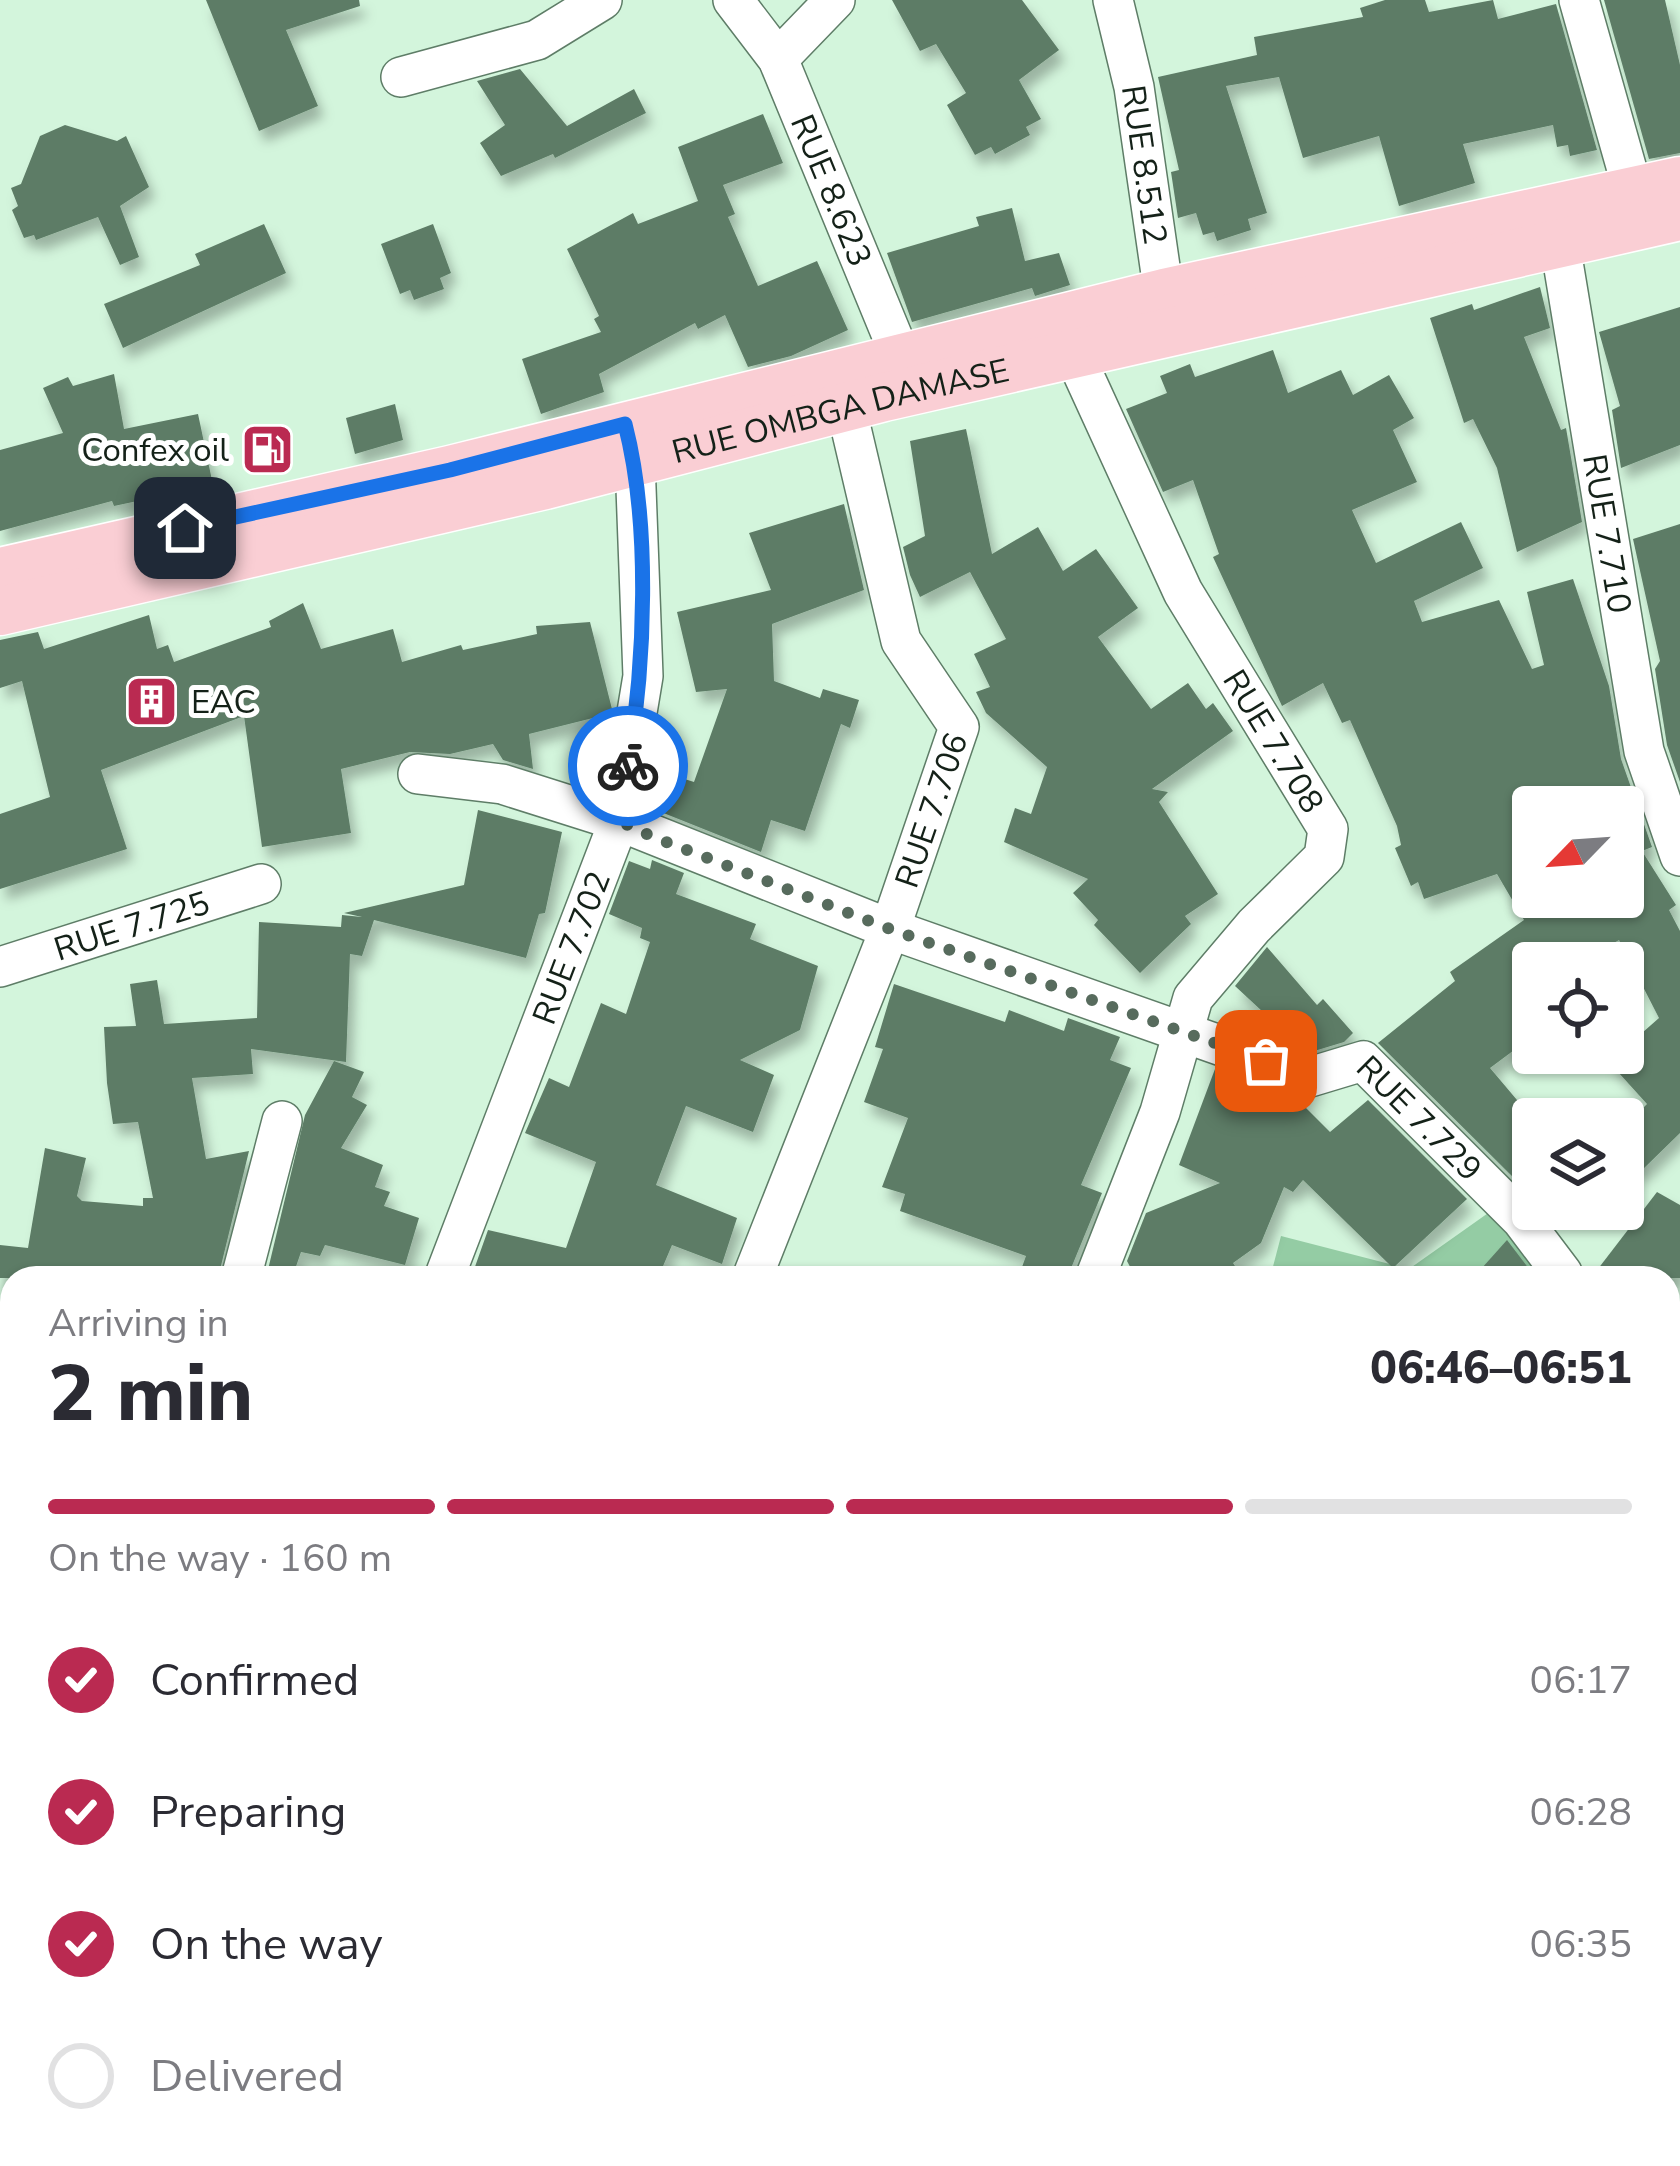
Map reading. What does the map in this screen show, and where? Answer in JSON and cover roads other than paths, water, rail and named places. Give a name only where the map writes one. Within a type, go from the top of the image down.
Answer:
[{"type":"main road","name":"RUE OMBGA DAMASE","points":[[0,611],[898,375],[1659,203]]},
{"type":"main road","name":"RUE OMBGA DAMASE","points":[[0,572],[450,470],[846,407],[898,375]]},
{"type":"street","points":[[401,77],[537,40],[602,0]]},
{"type":"street","name":"RUE 8.623","points":[[733,0],[778,59],[898,375]]},
{"type":"street","points":[[778,59],[835,0]]},
{"type":"street","name":"RUE 8.512","points":[[1113,0],[1134,87],[1167,313]]},
{"type":"street","points":[[1579,0],[1659,203]]},
{"type":"street","name":"RUE 7.710","points":[[1558,227],[1644,751],[1675,831]]},
{"type":"street","name":"RUE 7.708","points":[[1065,336],[1183,592],[1328,829],[1324,857],[1228,954],[1193,998],[1180,1029],[1160,1112],[1100,1266]]},
{"type":"street","name":"RUE 7.706","points":[[757,1266],[890,929],[959,727],[901,640],[846,407]]},
{"type":"street","name":"RUE 7.702","points":[[449,1266],[619,821],[643,676],[630,443]]},
{"type":"street","name":"RUE 7.729","points":[[418,774],[502,784],[619,821],[890,929],[1310,1077],[1363,1061],[1522,1220],[1557,1266]]},
{"type":"street","name":"RUE 7.725","points":[[0,967],[261,884]]},
{"type":"street","points":[[245,1266],[282,1121]]},
{"type":"place","name":"Confex oil","points":[[268,449]]},
{"type":"place","name":"EAC","points":[[152,701]]}]
